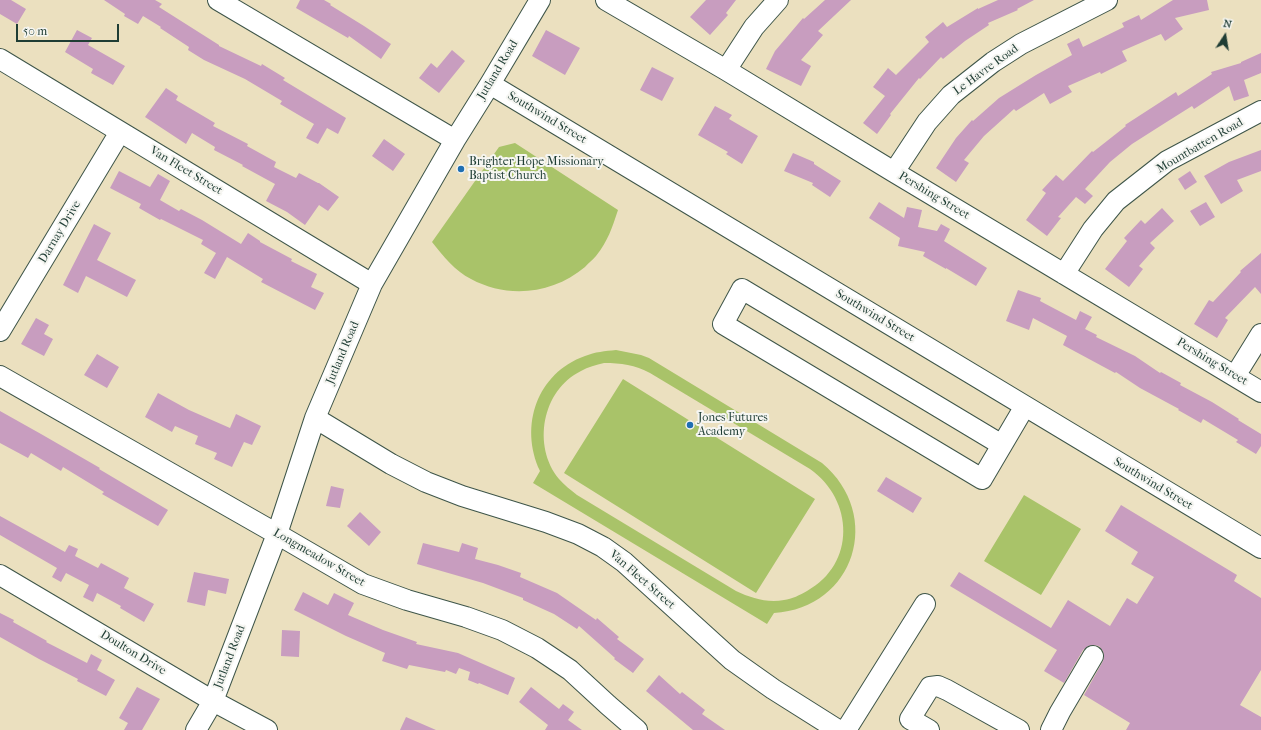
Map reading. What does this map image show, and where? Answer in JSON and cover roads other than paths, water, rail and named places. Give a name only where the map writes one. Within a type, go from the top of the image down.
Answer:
[{"type":"street","points":[[218,0],[454,140]]},
{"type":"street","name":"Jutland Road","points":[[196,730],[213,701],[277,534],[315,418],[372,284],[454,140],[490,84],[540,0]]},
{"type":"street","name":"Pershing Street","points":[[606,0],[726,70],[1261,392]]},
{"type":"street","points":[[726,70],[754,27],[778,0]]},
{"type":"street","name":"Le Havre Road","points":[[894,172],[927,122],[951,95],[993,62],[1021,44],[1107,0]]},
{"type":"street","name":"Van Fleet Street","points":[[0,58],[372,284]]},
{"type":"street","name":"Southwind Street","points":[[490,84],[1261,548]]},
{"type":"street","name":"Mountbatten Road","points":[[1064,274],[1093,229],[1116,201],[1167,161],[1261,111]]},
{"type":"street","name":"Darnay Drive","points":[[0,331],[120,132]]},
{"type":"street","points":[[1002,445],[742,289],[723,324],[982,479],[1002,445],[1024,406]]},
{"type":"street","points":[[1234,376],[1261,334]]},
{"type":"street","name":"Longmeadow Street","points":[[0,376],[363,584],[407,600],[466,617],[502,630],[537,648],[570,670],[637,730]]},
{"type":"street","name":"Van Fleet Street","points":[[315,418],[391,464],[426,482],[462,496],[546,522],[578,534],[603,547],[624,562],[732,660],[773,689],[838,730]]},
{"type":"street","name":"Doulton Drive","points":[[0,575],[213,701],[267,730]]},
{"type":"street","points":[[846,730],[925,604]]},
{"type":"street","points":[[1051,730],[1093,656]]},
{"type":"street","points":[[929,730],[907,725],[930,687],[938,686],[1019,730]]},
{"type":"place","name":"Brighter Hope Missionary Baptist Church","points":[[461,169]]},
{"type":"place","name":"Jones Futures Academy","points":[[690,425]]}]
